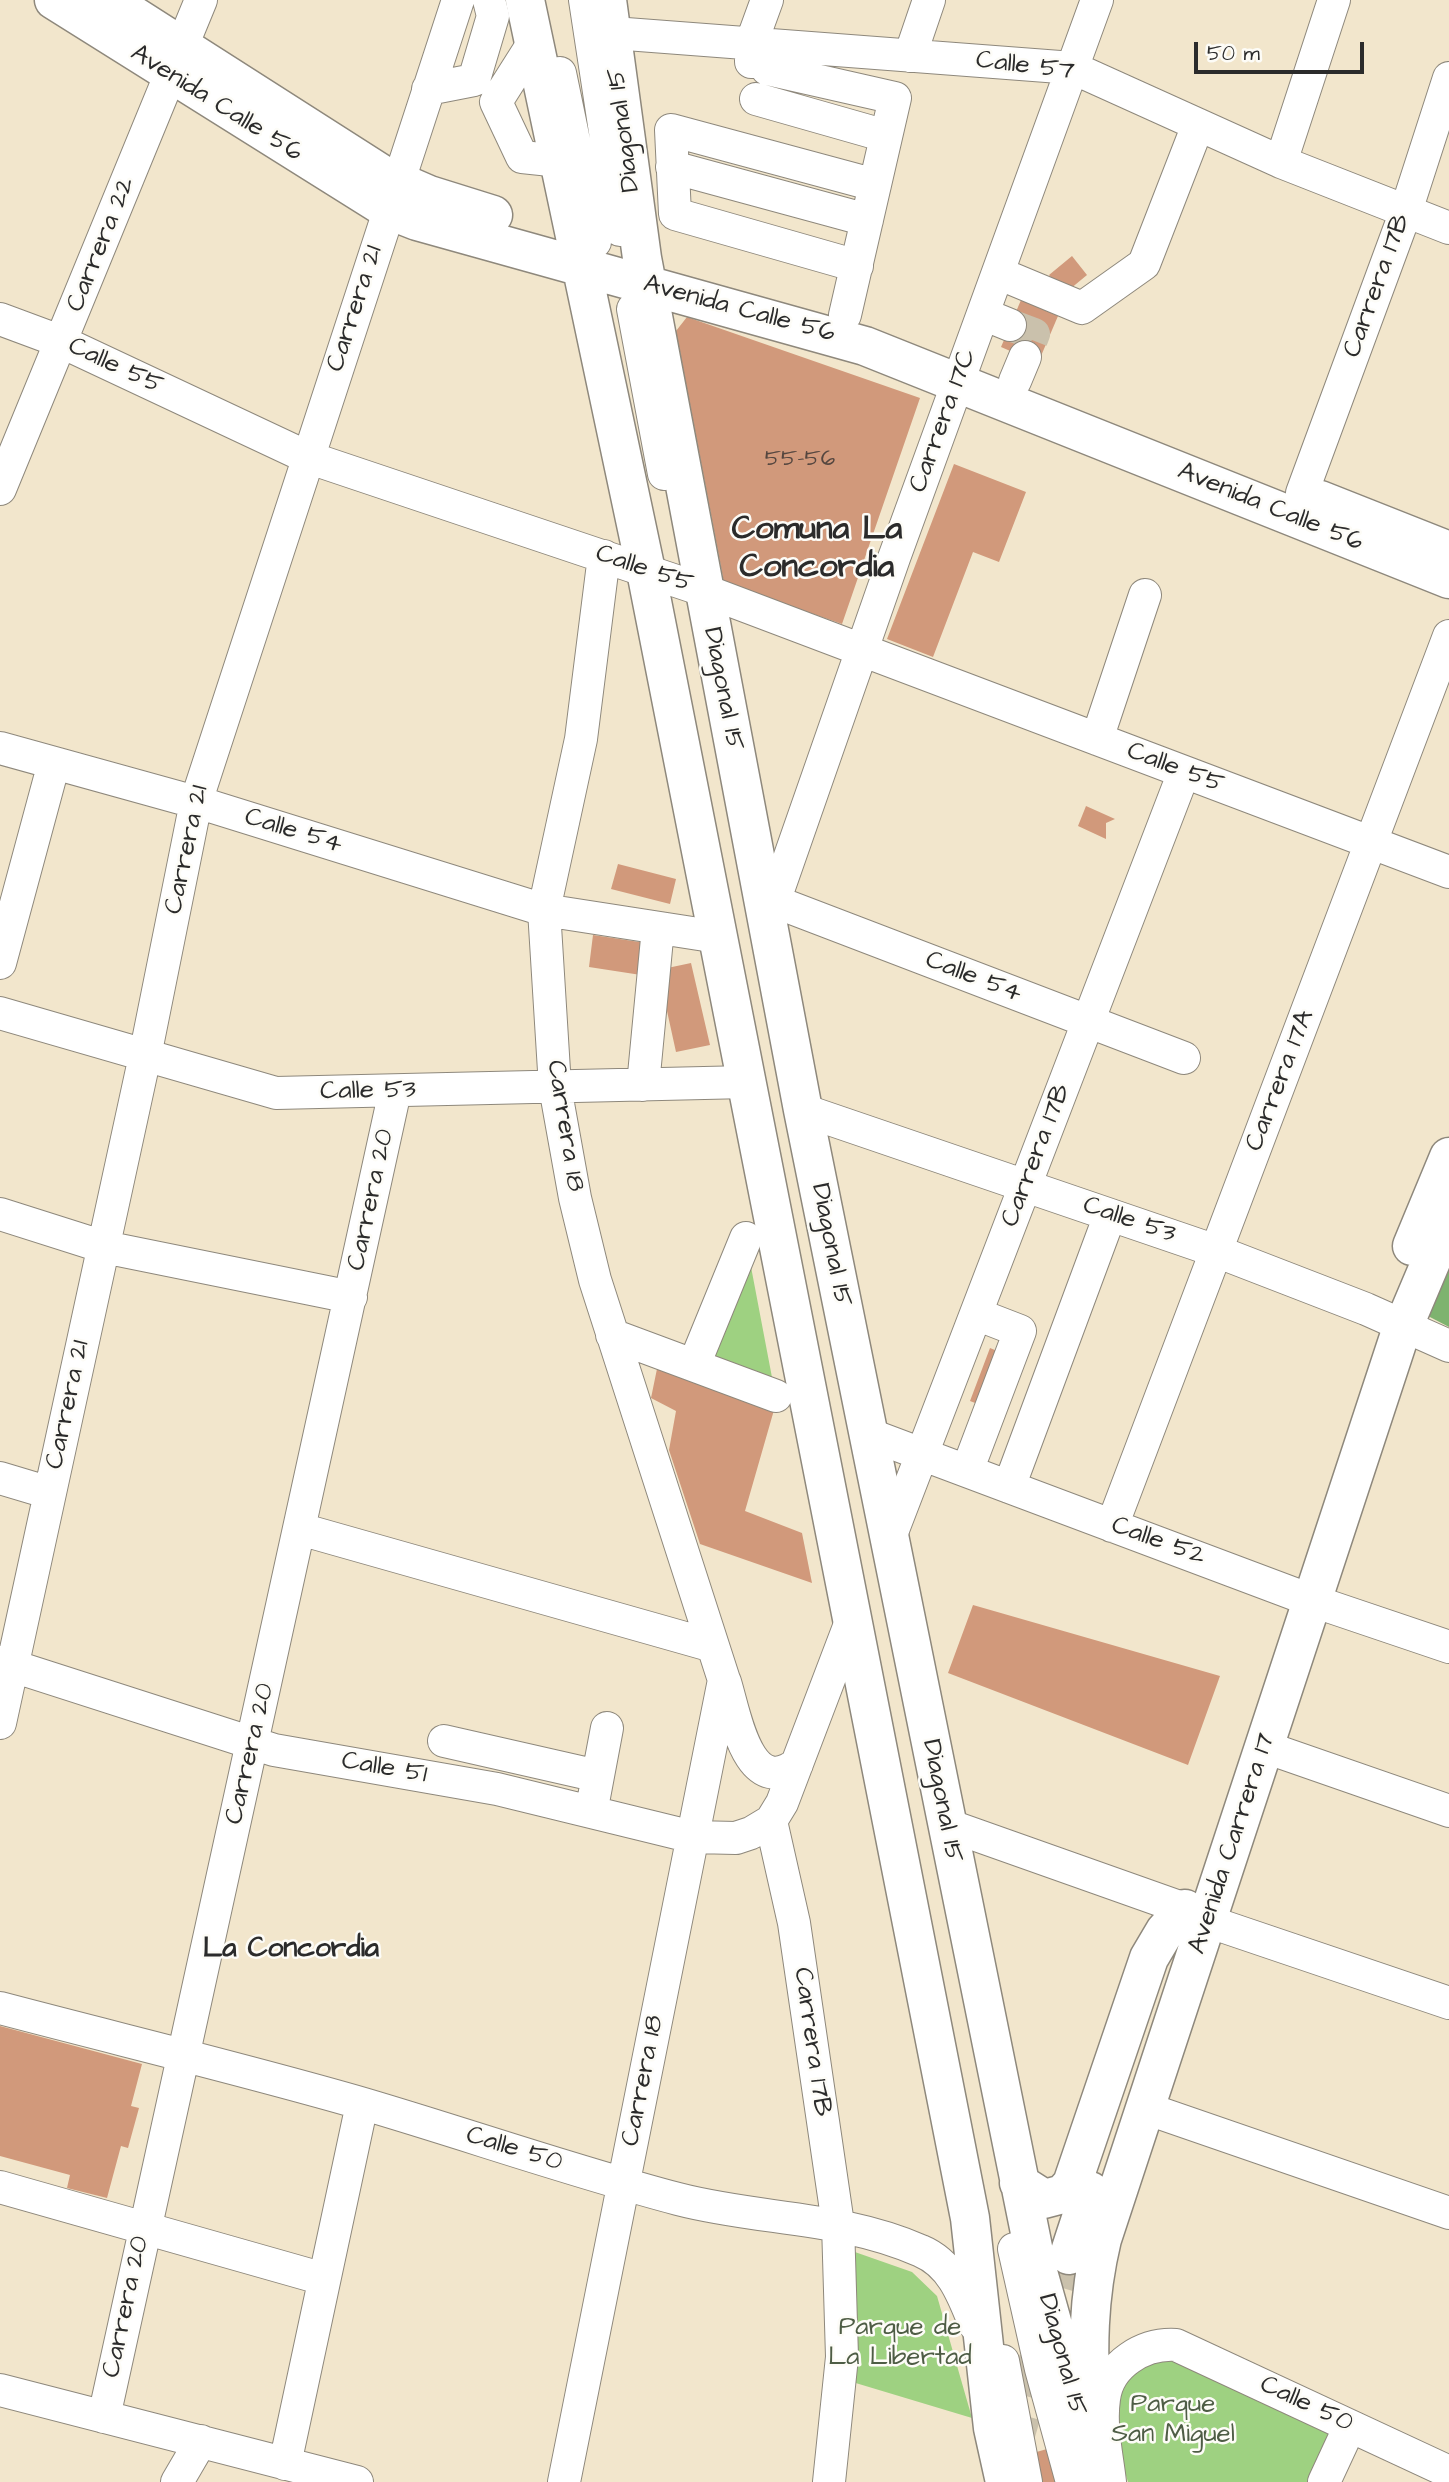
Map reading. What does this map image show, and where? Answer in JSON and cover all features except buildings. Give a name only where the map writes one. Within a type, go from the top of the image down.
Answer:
[{"type":"main road","name":"Avenida Calle 56","points":[[54,0],[176,61],[393,196],[447,201],[612,262],[836,336],[962,372],[1020,369],[1302,493],[1449,551]]},
{"type":"main road","name":"Avenida Calle 56","points":[[109,0],[176,61]]},
{"type":"main road","name":"Diagonal 15","points":[[525,0],[560,161],[612,262],[675,580],[768,907],[803,1110],[1019,2182],[1048,2309],[1097,2482]]},
{"type":"main road","name":"Diagonal 15","points":[[610,17],[612,262],[675,580],[718,937],[970,2218],[993,2428],[1005,2482]]},
{"type":"main road","name":"Avenida Calle 56","points":[[612,262],[845,315],[962,372],[1449,579]]},
{"type":"main road","name":"Avenida Carrera 17","points":[[1107,2482],[1089,2376],[1090,2301],[1102,2239],[1145,2108],[1196,1915],[1392,1321],[1449,1157]]},
{"type":"main road","name":"Avenida Carrera 17","points":[[1392,1321],[1449,1219]]},
{"type":"main road","name":"Avenida Carrera 17","points":[[1069,2255],[1196,1915],[1265,1748],[1302,1596]]},
{"type":"main road","points":[[1019,2182],[1044,2199],[1063,2194],[1072,2184],[1149,1958],[1165,1931],[1196,1915]]},
{"type":"main road","points":[[976,2482],[993,2428]]},
{"type":"street","name":"Carrera 22","points":[[0,489],[201,0]]},
{"type":"street","name":"Carrera 21","points":[[0,1723],[6,1664],[50,1493],[145,1056],[196,802],[458,0]]},
{"type":"street","points":[[429,89],[474,80],[493,16],[489,0]]},
{"type":"street","points":[[544,0],[612,262]]},
{"type":"street","points":[[585,0],[612,262]]},
{"type":"street","points":[[742,148],[765,53],[767,0]]},
{"type":"street","points":[[910,56],[929,0]]},
{"type":"street","name":"Carrera 17C","points":[[768,907],[962,372],[997,319],[998,273],[1097,0]]},
{"type":"street","points":[[1281,162],[1334,0]]},
{"type":"street","name":"Calle 57","points":[[610,17],[765,53],[910,56],[1073,68],[1281,162],[1449,228]]},
{"type":"street","points":[[765,53],[895,98],[845,315]]},
{"type":"street","name":"Carrera 17B","points":[[1302,493],[1406,211],[1449,78]]},
{"type":"street","points":[[753,104],[886,136]]},
{"type":"street","points":[[998,273],[1082,308],[1144,264],[1198,125]]},
{"type":"street","points":[[857,266],[675,214],[671,130],[875,186]]},
{"type":"street","points":[[673,167],[867,220]]},
{"type":"street","name":"Calle 55","points":[[0,319],[62,342],[307,457],[675,580],[1449,872]]},
{"type":"street","name":"Carrera 18","points":[[604,556],[581,739],[544,910],[555,1087],[575,1198],[612,1335],[749,1756],[759,1768],[773,1774],[786,1772],[797,1764]]},
{"type":"street","points":[[675,580],[792,1244],[983,2207],[1001,2354],[1026,2482]]},
{"type":"street","points":[[675,580],[1004,2200],[1041,2369],[1072,2482]]},
{"type":"street","points":[[1097,739],[1145,594]]},
{"type":"street","name":"Carrera 17A","points":[[1112,1526],[1449,635]]},
{"type":"street","name":"Calle 54","points":[[0,748],[196,802],[544,910],[718,937]]},
{"type":"street","points":[[0,963],[54,763]]},
{"type":"street","name":"Carrera 17B","points":[[889,1540],[1184,772]]},
{"type":"street","name":"Calle 54","points":[[768,907],[1184,1058]]},
{"type":"street","points":[[643,1085],[658,928]]},
{"type":"street","name":"Calle 53","points":[[0,1013],[276,1093],[747,1082]]},
{"type":"street","name":"Carrera 20","points":[[104,2417],[181,2056],[254,1745],[395,1091]]},
{"type":"street","name":"Calle 53","points":[[803,1110],[1216,1251],[1449,1346]]},
{"type":"street","points":[[0,1214],[104,1247],[351,1297]]},
{"type":"street","points":[[1009,1487],[1110,1215]]},
{"type":"street","points":[[694,1365],[746,1238]]},
{"type":"street","points":[[967,1471],[1020,1331],[976,1314]]},
{"type":"street","points":[[612,1335],[776,1396]]},
{"type":"street","points":[[956,1367],[1000,1385]]},
{"type":"street","name":"Calle 52","points":[[868,1434],[1302,1596],[1449,1647]]},
{"type":"street","points":[[0,1478],[50,1493]]},
{"type":"street","points":[[300,1530],[713,1646]]},
{"type":"street","points":[[771,1821],[782,1802],[852,1619]]},
{"type":"street","name":"Calle 51","points":[[6,1664],[254,1745],[300,1756],[496,1789],[693,1837],[736,1838],[771,1821]]},
{"type":"street","name":"Carrera 18","points":[[564,2482],[724,1680]]},
{"type":"street","points":[[592,1812],[607,1728]]},
{"type":"street","points":[[443,1741],[598,1776]]},
{"type":"street","points":[[1265,1748],[1449,1811]]},
{"type":"street","name":"Carrera 17B","points":[[771,1821],[794,1923],[838,2224],[842,2357],[829,2482]]},
{"type":"street","points":[[945,1824],[1449,2003]]},
{"type":"street","name":"Calle 50","points":[[0,2008],[362,2104],[704,2205],[838,2224],[934,2257],[948,2270],[962,2291],[982,2341]]},
{"type":"street","points":[[285,2463],[362,2104]]},
{"type":"street","points":[[1145,2108],[1449,2213]]},
{"type":"street","points":[[0,2187],[324,2279]]},
{"type":"street","name":"Calle 50","points":[[1107,2482],[1104,2398],[1110,2381],[1127,2359],[1139,2351],[1159,2344],[1176,2345],[1449,2472]]},
{"type":"street","points":[[0,2390],[357,2482]]},
{"type":"street","points":[[1324,2482],[1350,2426]]},
{"type":"street","points":[[177,2482],[201,2441]]},
{"type":"green space","points":[[744,1230],[778,1409],[690,1353]]},
{"type":"green space","points":[[1449,1269],[1449,1327],[1428,1316]]},
{"type":"green space","name":"Parque de La Libertad","points":[[852,2251],[912,2272],[937,2296],[972,2418],[849,2381]]},
{"type":"green space","name":"Parque San Miguel","points":[[1169,2355],[1335,2428],[1317,2482],[1128,2482],[1109,2422],[1125,2376]]},
{"type":"tunnel","points":[[1010,325],[1034,334],[1025,357]]},
{"type":"tunnel","points":[[1011,2451],[1069,2255]]},
{"type":"district","name":"Comuna La Concordia","points":[[817,550]]},
{"type":"district","name":"La Concordia","points":[[291,1950]]}]
